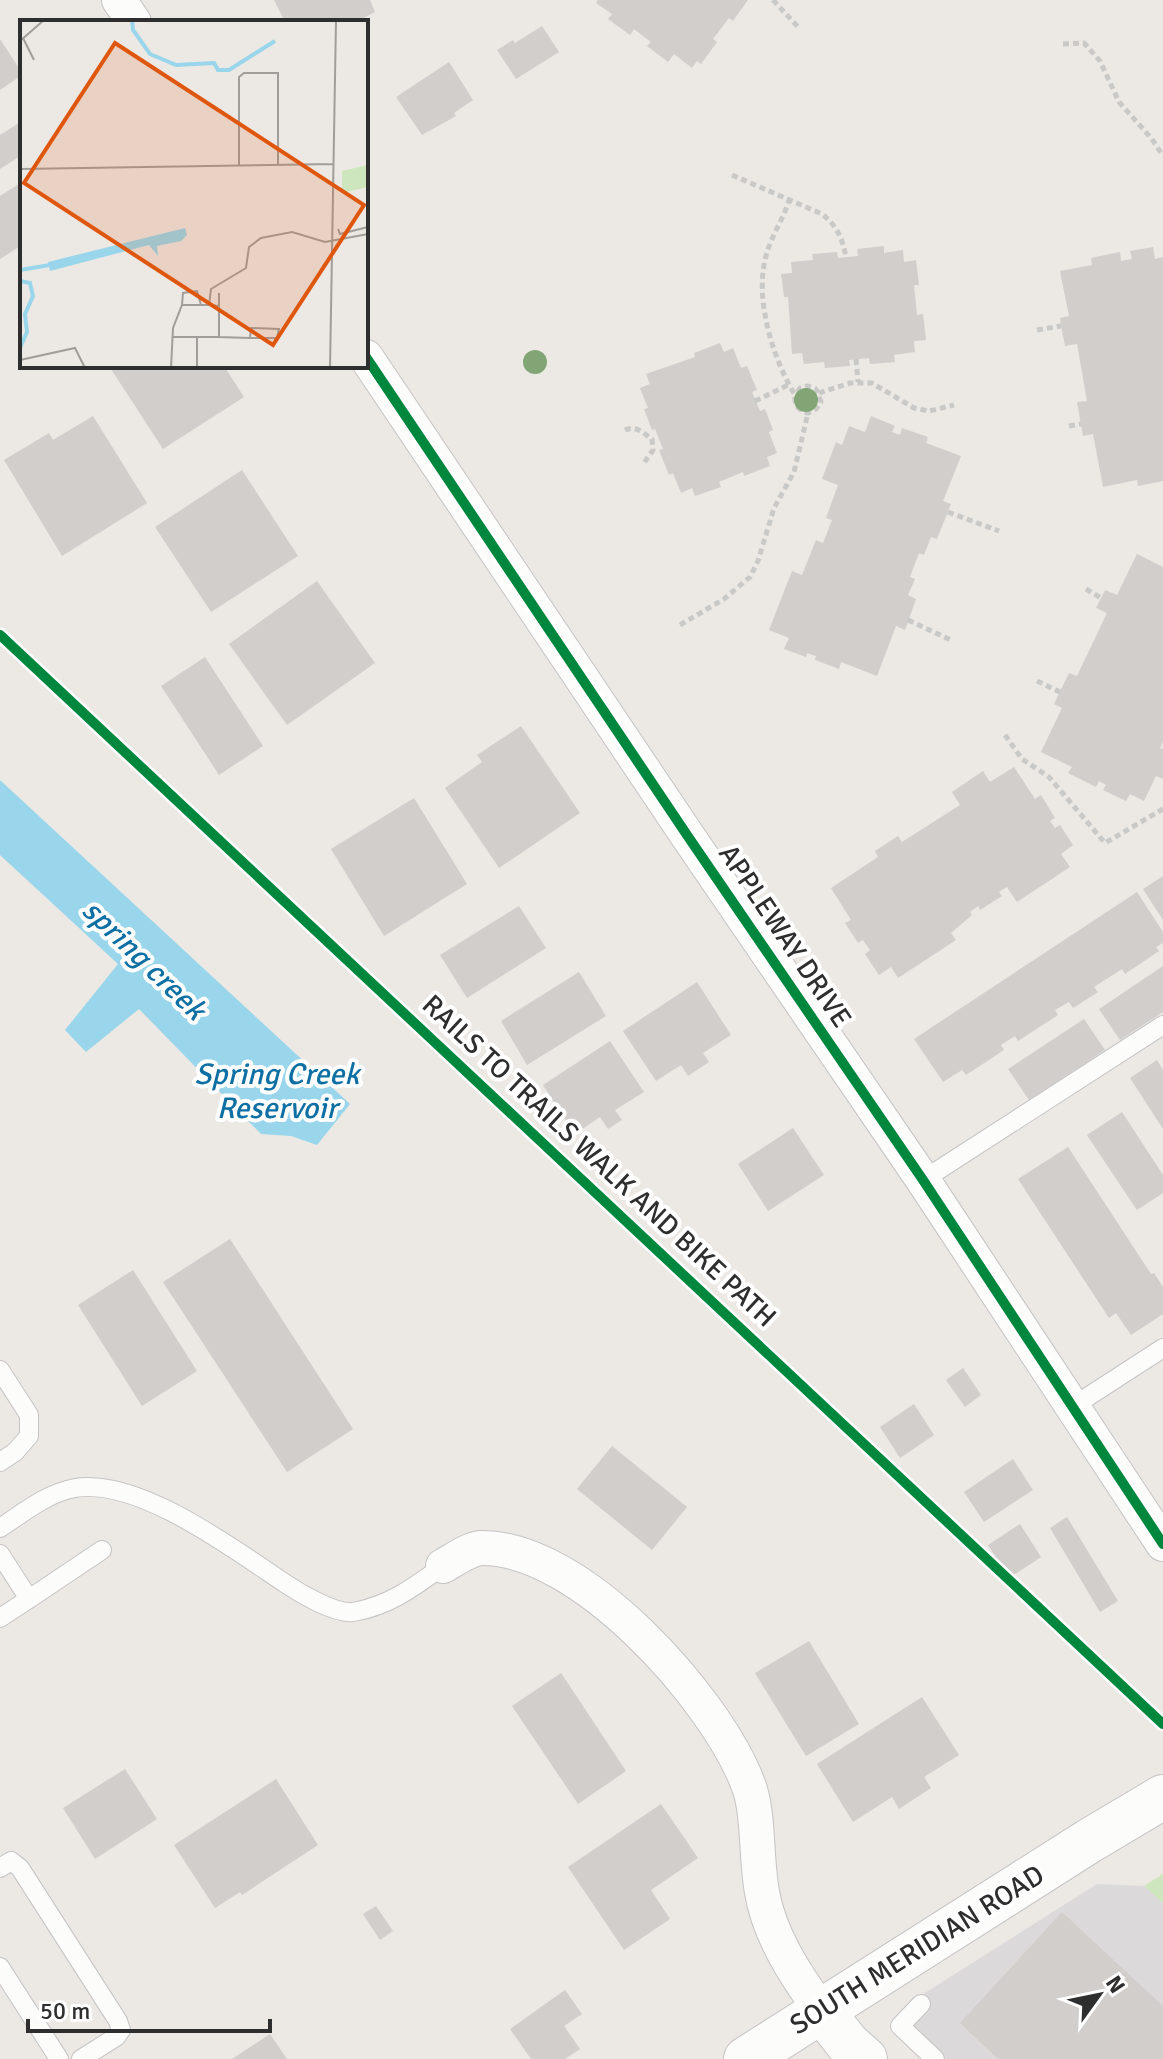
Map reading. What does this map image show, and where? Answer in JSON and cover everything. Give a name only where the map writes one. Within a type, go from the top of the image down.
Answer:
[{"type":"street","points":[[119,0],[133,20]]},
{"type":"street","name":"APPLEWAY DRIVE","points":[[368,360],[923,1180],[1163,1544]]},
{"type":"street","points":[[443,1566],[478,1548],[539,1562],[578,1582],[614,1610],[648,1641],[694,1691],[731,1746],[750,1787],[762,1895],[777,1937],[796,1975],[821,2010],[848,2044],[865,2059]]},
{"type":"street","name":"SOUTH MERIDIAN ROAD","points":[[746,2059],[1163,1797]]},
{"type":"lane","points":[[923,1180],[1163,1025]]},
{"type":"lane","points":[[1072,1407],[1163,1348]]},
{"type":"lane","points":[[0,1370],[29,1415],[29,1436],[15,1452],[0,1462]]},
{"type":"lane","points":[[0,1528],[52,1495],[76,1488],[97,1488],[141,1497],[216,1537],[306,1597],[349,1613],[396,1600],[443,1566]]},
{"type":"lane","points":[[0,1618],[102,1550]]},
{"type":"lane","points":[[0,1554],[29,1599]]},
{"type":"lane","points":[[0,1868],[11,1861],[20,1868],[118,2021],[121,2030],[116,2037],[81,2059]]},
{"type":"lane","points":[[0,1967],[59,2059]]},
{"type":"lane","points":[[921,2004],[900,2026],[935,2059]]},
{"type":"path","points":[[773,0],[798,27]]},
{"type":"path","points":[[1063,44],[1084,43],[1100,61],[1119,102],[1163,156]]},
{"type":"path","points":[[732,175],[822,214],[833,222],[842,236],[846,257]]},
{"type":"path","points":[[790,198],[766,255],[762,280],[765,316],[773,349],[795,395],[797,407],[808,413]]},
{"type":"path","points":[[1037,330],[1061,326]]},
{"type":"path","points":[[856,359],[858,382]]},
{"type":"path","points":[[795,395],[800,388],[808,386],[819,393],[858,382],[872,383],[914,408],[929,411],[954,405]]},
{"type":"path","points":[[755,401],[788,385]]},
{"type":"path","points":[[680,625],[724,599],[750,577],[774,508],[794,472],[808,413],[819,406],[819,393]]},
{"type":"path","points":[[1069,426],[1081,424]]},
{"type":"path","points":[[625,430],[638,429],[655,438],[653,450],[644,463]]},
{"type":"path","points":[[948,512],[999,531]]},
{"type":"path","points":[[1086,589],[1101,598]]},
{"type":"path","points":[[908,620],[951,640]]},
{"type":"path","points":[[1037,681],[1060,692]]},
{"type":"path","points":[[1005,735],[1022,759],[1049,777],[1105,843],[1163,809]]},
{"type":"shaded area","points":[[1097,1884],[1144,1886],[1163,1903],[1163,2059],[922,2059],[903,2042],[909,2003]]},
{"type":"green space","points":[[1163,1874],[1163,1903],[1144,1886]]},
{"type":"water","name":"Spring Creek Reservoir","points":[[0,780],[350,1104],[317,1145],[291,1136],[261,1134],[139,1009],[86,1052],[65,1030],[118,964],[0,855]]},
{"type":"building","points":[[274,0],[370,0],[375,12],[359,20],[284,20]]},
{"type":"building","points":[[598,0],[748,0],[733,21],[729,18],[713,39],[717,42],[701,64],[697,61],[692,68],[674,54],[668,62],[647,46],[651,42],[634,29],[630,35],[608,19],[612,14],[596,3]]},
{"type":"building","points":[[542,26],[559,52],[516,79],[497,50]]},
{"type":"building","points":[[0,39],[20,70],[20,76],[0,90]]},
{"type":"building","points":[[449,62],[473,100],[454,113],[456,116],[422,135],[396,97]]},
{"type":"building","points":[[20,122],[20,156],[0,169],[0,135]]},
{"type":"building","points":[[20,183],[20,246],[0,259],[0,196]]},
{"type":"building","points":[[884,246],[884,253],[903,250],[904,262],[916,260],[919,285],[914,285],[917,315],[923,314],[926,340],[914,341],[915,352],[894,355],[895,362],[870,364],[869,358],[849,360],[850,366],[825,368],[824,362],[804,364],[802,353],[792,354],[788,297],[784,297],[781,274],[792,273],[791,262],[813,260],[812,254],[837,252],[838,258],[858,256],[857,249]]},
{"type":"building","points":[[1153,247],[1155,259],[1163,257],[1163,481],[1138,486],[1137,480],[1103,487],[1093,434],[1083,436],[1077,402],[1087,401],[1077,344],[1065,346],[1061,326],[1060,318],[1069,316],[1060,271],[1092,265],[1091,258],[1120,252],[1121,261],[1132,259],[1130,251]]},
{"type":"building","points":[[720,343],[724,352],[733,348],[741,368],[747,366],[757,390],[752,392],[760,411],[765,409],[777,453],[767,457],[770,466],[744,476],[743,472],[719,482],[721,487],[695,496],[692,488],[681,493],[673,473],[669,475],[659,450],[663,449],[644,409],[648,408],[640,388],[650,384],[646,374],[695,357],[694,353]]},
{"type":"building","points":[[110,368],[225,368],[244,397],[163,449]]},
{"type":"building","points":[[93,416],[147,503],[62,556],[4,460],[49,433],[53,440]]},
{"type":"building","points":[[871,416],[895,426],[892,432],[900,435],[902,428],[928,437],[926,443],[961,456],[943,501],[951,504],[937,539],[931,537],[924,555],[919,553],[910,577],[915,579],[908,595],[916,599],[905,630],[896,626],[877,676],[841,662],[839,669],[815,660],[816,656],[807,653],[806,657],[784,649],[789,638],[769,630],[792,571],[802,575],[816,540],[823,543],[832,520],[826,518],[838,485],[822,479],[836,442],[842,445],[849,426],[865,432]]},
{"type":"building","points":[[242,470],[298,556],[211,612],[155,527]]},
{"type":"building","points":[[1137,554],[1163,567],[1163,742],[1160,748],[1163,749],[1163,779],[1156,776],[1144,801],[1130,794],[1126,801],[1103,790],[1106,785],[1099,781],[1096,787],[1068,773],[1072,767],[1041,752],[1062,708],[1054,704],[1069,673],[1077,676],[1107,613],[1096,608],[1105,590],[1117,595]]},
{"type":"building","points":[[317,581],[375,663],[287,725],[229,644]]},
{"type":"building","points":[[205,657],[263,746],[219,775],[161,686]]},
{"type":"building","points":[[521,726],[580,813],[499,868],[445,788],[482,762],[477,755]]},
{"type":"building","points":[[1014,767],[1035,799],[1041,795],[1055,818],[1050,821],[1055,828],[1060,825],[1073,845],[1061,854],[1070,867],[1017,902],[1007,887],[999,892],[1002,896],[980,910],[978,906],[970,912],[972,915],[951,933],[956,940],[898,978],[891,967],[879,975],[865,954],[870,950],[863,940],[858,943],[845,923],[851,920],[831,888],[878,857],[875,851],[898,836],[902,842],[960,805],[952,792],[983,771],[990,782]]},
{"type":"building","points":[[414,798],[467,884],[384,936],[331,849]]},
{"type":"building","points":[[1163,876],[1163,920],[1143,889]]},
{"type":"building","points":[[1137,892],[1163,932],[1163,943],[1156,947],[1159,951],[1125,974],[1122,969],[1094,987],[1098,992],[1073,1008],[1069,1002],[1055,1010],[1058,1015],[1018,1041],[1015,1036],[1001,1045],[1004,1050],[966,1075],[962,1070],[943,1082],[914,1039]]},
{"type":"building","points":[[519,906],[546,948],[467,998],[440,955]]},
{"type":"building","points":[[1163,966],[1163,1012],[1120,1040],[1099,1009]]},
{"type":"building","points":[[579,972],[606,1016],[527,1065],[501,1021]]},
{"type":"building","points":[[697,982],[731,1035],[703,1053],[709,1062],[688,1076],[681,1065],[656,1081],[623,1031]]},
{"type":"building","points":[[1084,1019],[1105,1050],[1029,1100],[1008,1069]]},
{"type":"building","points":[[610,1041],[644,1092],[615,1110],[622,1120],[608,1129],[600,1117],[575,1134],[543,1085]]},
{"type":"building","points":[[1157,1060],[1163,1070],[1163,1129],[1130,1078]]},
{"type":"building","points":[[1122,1112],[1163,1175],[1163,1193],[1137,1210],[1087,1135]]},
{"type":"building","points":[[793,1128],[824,1175],[768,1211],[738,1164]]},
{"type":"building","points":[[1068,1147],[1151,1274],[1154,1273],[1163,1287],[1163,1314],[1131,1335],[1116,1313],[1109,1318],[1018,1179]]},
{"type":"building","points":[[230,1239],[353,1429],[287,1472],[163,1282]]},
{"type":"building","points":[[133,1270],[197,1371],[142,1406],[78,1305]]},
{"type":"building","points":[[963,1368],[981,1395],[965,1407],[946,1380]]},
{"type":"building","points":[[914,1404],[934,1435],[900,1458],[880,1427]]},
{"type":"building","points":[[612,1446],[687,1507],[652,1550],[577,1489]]},
{"type":"building","points":[[1013,1459],[1033,1490],[984,1522],[964,1492]]},
{"type":"building","points":[[1067,1517],[1118,1601],[1100,1612],[1050,1528]]},
{"type":"building","points":[[1020,1524],[1041,1557],[1009,1578],[988,1545]]},
{"type":"building","points":[[809,1641],[859,1724],[806,1756],[755,1673]]},
{"type":"building","points":[[561,1673],[626,1771],[578,1804],[512,1706]]},
{"type":"building","points":[[922,1697],[959,1755],[924,1777],[931,1788],[899,1809],[892,1797],[853,1822],[817,1764]]},
{"type":"building","points":[[125,1769],[157,1819],[95,1859],[63,1808]]},
{"type":"building","points":[[276,1779],[318,1845],[242,1895],[240,1892],[215,1908],[174,1845]]},
{"type":"building","points":[[661,1804],[698,1858],[651,1890],[670,1919],[624,1950],[568,1867]]},
{"type":"building","points":[[376,1906],[393,1931],[380,1940],[363,1914]]},
{"type":"building","points":[[1062,1912],[1163,2006],[1163,2059],[998,2059],[960,2023]]},
{"type":"building","points":[[565,1990],[582,2014],[564,2026],[580,2049],[565,2059],[531,2059],[510,2029]]},
{"type":"building","points":[[270,2034],[287,2059],[232,2059]]},
{"type":"cycle path","points":[[368,360],[923,1180],[1163,1544]]},
{"type":"cycle path","name":"RAILS TO TRAILS WALK AND BIKE PATH","points":[[0,635],[1163,1724]]},
{"type":"water label","name":"spring creek","points":[[144,960]]}]
